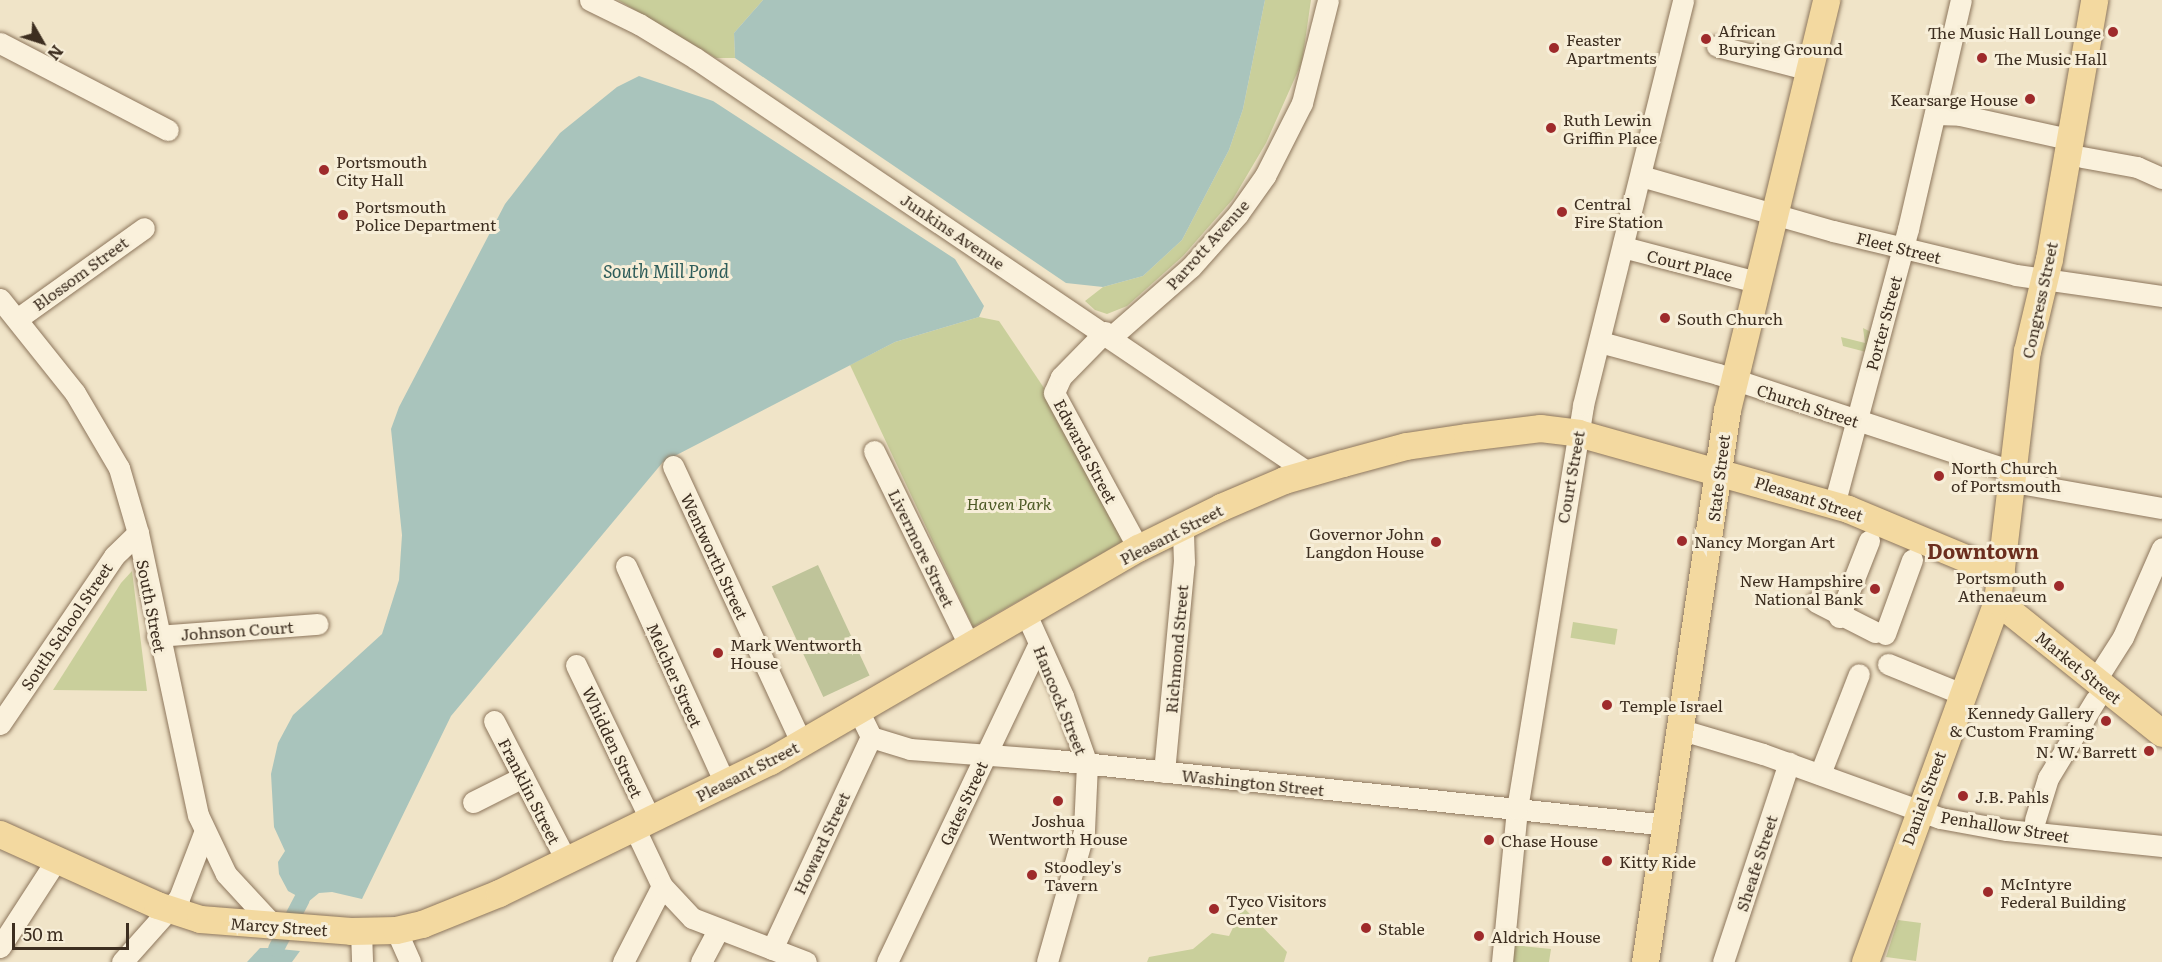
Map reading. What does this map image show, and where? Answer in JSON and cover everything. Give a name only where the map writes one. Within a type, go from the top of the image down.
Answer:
[{"type":"main road","name":"State Street","points":[[1645,962],[1734,380],[1826,0]]},
{"type":"main road","name":"Congress Street","points":[[1997,601],[2014,477],[2027,351],[2075,148],[2094,0]]},
{"type":"main road","name":"Pleasant Street","points":[[396,930],[443,917],[566,860],[802,744],[969,645],[1183,525],[1284,480],[1380,452],[1440,441],[1540,428],[1578,433],[1720,471],[1834,505],[2001,573]]},
{"type":"main road","name":"Market Street","points":[[1997,601],[2096,690],[2162,733]]},
{"type":"main road","name":"Daniel Street","points":[[1864,962],[1918,810],[1997,601]]},
{"type":"main road","name":"Marcy Street","points":[[0,834],[169,910],[218,922],[361,931],[396,930]]},
{"type":"street","name":"Junkins Avenue","points":[[590,0],[639,24],[695,58],[1309,472]]},
{"type":"street","name":"Parrott Avenue","points":[[1108,335],[1191,267],[1238,214],[1265,176],[1302,103],[1328,0]]},
{"type":"street","name":"Court Street","points":[[1502,962],[1517,809],[1578,433],[1683,0]]},
{"type":"street","name":"Porter Street","points":[[1834,505],[1903,248],[1961,0]]},
{"type":"street","points":[[0,42],[168,130]]},
{"type":"street","points":[[1717,46],[1810,70]]},
{"type":"street","points":[[1935,114],[1960,115],[2138,167],[2162,178]]},
{"type":"street","name":"Fleet Street","points":[[1641,176],[1903,248],[2043,278],[2162,296]]},
{"type":"street","name":"Blossom Street","points":[[17,319],[144,228]]},
{"type":"street","name":"Court Place","points":[[1623,248],[1756,282]]},
{"type":"street","name":"South Street","points":[[0,300],[75,393],[104,439],[128,494],[138,533],[157,636],[204,833],[226,874],[283,926]]},
{"type":"street","name":"Edwards Street","points":[[1108,335],[1061,377],[1054,393],[1138,549]]},
{"type":"street","name":"Church Street","points":[[1600,342],[1734,380],[2014,477],[2162,508]]},
{"type":"street","name":"Livermore Street","points":[[874,451],[969,645]]},
{"type":"street","name":"Wentworth Street","points":[[673,466],[802,744]]},
{"type":"street","name":"Richmond Street","points":[[1164,772],[1184,562],[1183,525]]},
{"type":"street","name":"South School Street","points":[[0,724],[114,556],[138,533]]},
{"type":"street","points":[[1839,617],[1869,541]]},
{"type":"street","points":[[2035,820],[2048,778],[2123,637],[2162,548]]},
{"type":"street","points":[[1816,602],[1839,617],[1880,633],[1912,560]]},
{"type":"street","name":"Melcher Street","points":[[626,566],[725,783]]},
{"type":"street","name":"Hancock Street","points":[[1026,614],[1063,696],[1087,764],[1084,831],[1047,962]]},
{"type":"street","name":"Johnson Court","points":[[157,636],[318,624]]},
{"type":"street","name":"Gates Street","points":[[887,962],[1039,644]]},
{"type":"street","points":[[1888,664],[1962,694]]},
{"type":"street","name":"Whidden Street","points":[[576,665],[642,823],[662,886],[678,906],[718,930],[806,962]]},
{"type":"street","points":[[1820,774],[1859,674]]},
{"type":"street","points":[[858,710],[871,737]]},
{"type":"street","name":"Franklin Street","points":[[494,721],[566,860]]},
{"type":"street","name":"Penhallow Street","points":[[1682,730],[1789,763],[1918,810],[1997,828],[2162,846]]},
{"type":"street","name":"Washington Street","points":[[871,737],[910,749],[1087,764],[1667,825]]},
{"type":"street","name":"Howard Street","points":[[772,949],[871,737]]},
{"type":"street","name":"Sheafe Street","points":[[1723,962],[1789,763]]},
{"type":"street","points":[[473,802],[523,777]]},
{"type":"street","points":[[122,962],[169,910],[187,884],[204,833]]},
{"type":"street","points":[[0,947],[57,860]]},
{"type":"street","points":[[623,962],[662,886]]},
{"type":"street","points":[[396,930],[410,962]]},
{"type":"street","points":[[701,962],[718,930]]},
{"type":"street","points":[[361,931],[362,962]]},
{"type":"green space","points":[[618,0],[763,0],[734,33],[735,58],[716,58]]},
{"type":"green space","points":[[1265,0],[1311,0],[1302,62],[1266,143],[1233,199],[1183,256],[1127,306],[1107,314],[1095,310],[1085,301],[1103,287],[1143,276],[1182,240],[1229,150],[1243,109]]},
{"type":"green space","name":"Haven Park","points":[[979,317],[999,321],[1048,394],[1127,539],[973,627],[850,365],[895,342]]},
{"type":"green space","points":[[1863,328],[1871,332],[1866,352],[1843,346],[1841,337],[1865,343]]},
{"type":"green space","points":[[818,565],[870,676],[823,697],[772,587]]},
{"type":"green space","points":[[132,571],[147,691],[53,690],[121,583]]},
{"type":"green space","points":[[1573,622],[1617,629],[1615,645],[1570,638]]},
{"type":"green space","points":[[1243,907],[1287,952],[1284,962],[1147,962],[1149,957],[1193,949],[1212,933],[1229,936]]},
{"type":"green space","points":[[1898,920],[1921,923],[1916,961],[1886,957]]},
{"type":"green space","points":[[1513,945],[1551,949],[1549,962],[1512,962]]},
{"type":"water","points":[[763,0],[1265,0],[1243,109],[1229,150],[1182,240],[1143,276],[1103,287],[1066,283],[735,58],[734,33]]},
{"type":"water","name":"South Mill Pond","points":[[639,76],[713,101],[955,259],[984,306],[979,317],[895,342],[663,462],[451,716],[362,899],[332,892],[319,893],[308,902],[288,891],[279,874],[278,862],[285,851],[274,827],[271,774],[278,743],[293,715],[382,634],[399,580],[402,535],[391,429],[399,407],[505,204],[560,133],[617,87]]},
{"type":"water","points":[[260,948],[300,951],[292,962],[247,962]]},
{"type":"waterway","points":[[276,949],[302,899]]},
{"type":"place","name":"The Music Hall Lounge","points":[[2113,32]]},
{"type":"place","name":"African Burying Ground","points":[[1706,39]]},
{"type":"place","name":"Feaster Apartments","points":[[1554,48]]},
{"type":"place","name":"The Music Hall","points":[[1982,58]]},
{"type":"place","name":"Kearsarge House","points":[[2030,99]]},
{"type":"place","name":"Ruth Lewin Griffin Place","points":[[1551,128]]},
{"type":"place","name":"Portsmouth City Hall","points":[[324,170]]},
{"type":"place","name":"Central Fire Station","points":[[1562,212]]},
{"type":"place","name":"Portsmouth Police Department","points":[[343,215]]},
{"type":"place","name":"South Church","points":[[1665,318]]},
{"type":"place","name":"North Church of Portsmouth","points":[[1939,476]]},
{"type":"place","name":"Nancy Morgan Art","points":[[1682,541]]},
{"type":"place","name":"Governor John Langdon House","points":[[1436,542]]},
{"type":"place","name":"Portsmouth Athenaeum","points":[[2059,586]]},
{"type":"place","name":"New Hampshire National Bank","points":[[1875,589]]},
{"type":"place","name":"Mark Wentworth House","points":[[718,653]]},
{"type":"place","name":"Temple Israel","points":[[1607,705]]},
{"type":"place","name":"Kennedy Gallery & Custom Framing","points":[[2106,721]]},
{"type":"place","name":"N. W. Barrett","points":[[2149,751]]},
{"type":"place","name":"J.B. Pahls","points":[[1963,796]]},
{"type":"place","name":"Joshua Wentworth House","points":[[1058,801]]},
{"type":"place","name":"Chase House","points":[[1489,840]]},
{"type":"place","name":"Kitty Ride","points":[[1607,861]]},
{"type":"place","name":"Stoodley's Tavern","points":[[1032,875]]},
{"type":"place","name":"McIntyre Federal Building","points":[[1988,892]]},
{"type":"place","name":"Tyco Visitors Center","points":[[1214,909]]},
{"type":"place","name":"Stable","points":[[1366,928]]},
{"type":"place","name":"Aldrich House","points":[[1479,936]]},
{"type":"district","name":"Downtown","points":[[1983,550]]}]
